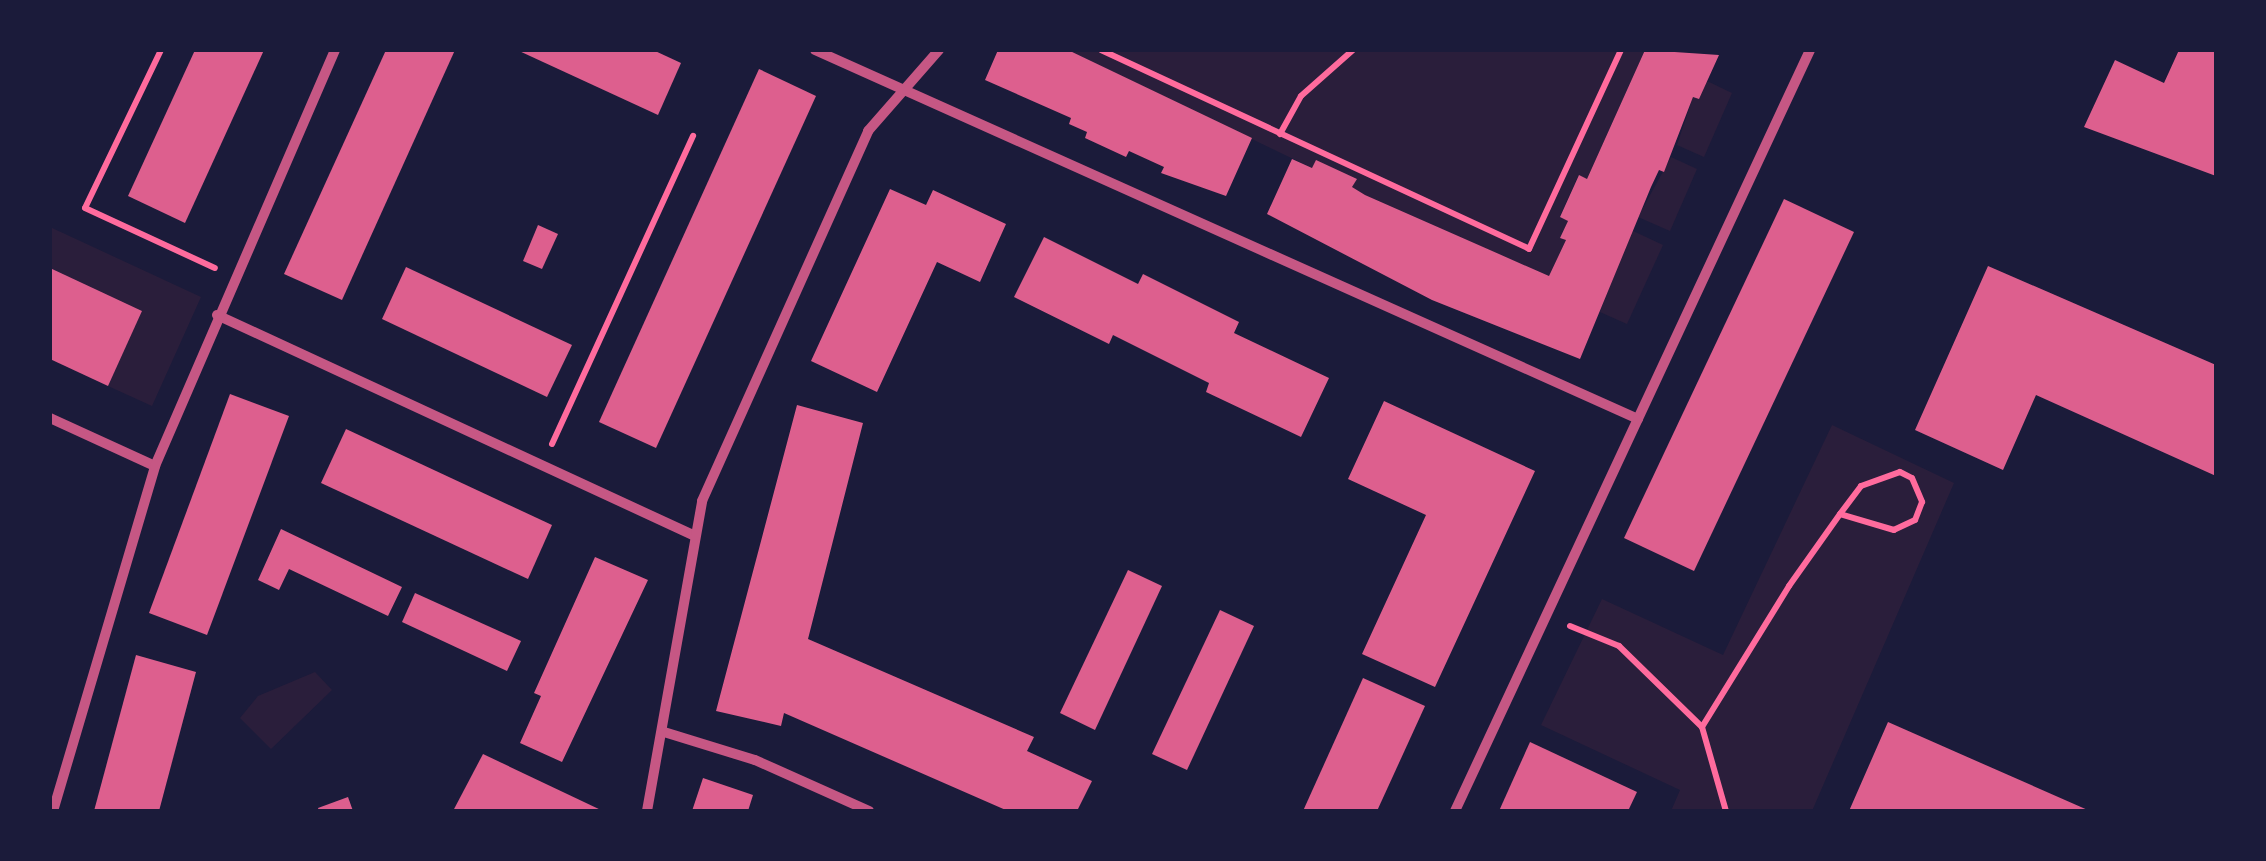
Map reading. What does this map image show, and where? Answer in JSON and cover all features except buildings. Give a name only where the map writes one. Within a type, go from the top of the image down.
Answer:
[{"type":"street","points":[[53,811],[155,466],[217,315],[335,50]]},
{"type":"street","points":[[814,50],[1638,418]]},
{"type":"street","points":[[647,811],[664,732],[692,534],[868,132],[939,50]]},
{"type":"street","points":[[1455,811],[1810,50]]},
{"type":"street","points":[[217,315],[692,534]]},
{"type":"street","points":[[50,418],[155,466]]},
{"type":"street","points":[[664,732],[755,760],[869,811]]},
{"type":"path","points":[[161,50],[85,208],[234,277]]},
{"type":"path","points":[[1101,50],[1528,250],[1622,50]]},
{"type":"path","points":[[1280,134],[1300,96],[1353,50]]},
{"type":"path","points":[[542,465],[693,136]]},
{"type":"path","points":[[1702,728],[1840,514],[1861,486],[1900,472],[1912,478],[1922,502],[1915,520],[1894,530],[1840,514]]},
{"type":"path","points":[[1546,617],[1619,646],[1702,728],[1726,811]]},
{"type":"shaded area","points":[[1068,50],[1645,50],[1587,179],[1578,176],[1560,216],[1568,221],[1566,240],[1549,276],[1365,195],[1352,187],[1356,180],[1312,168]]},
{"type":"shaded area","points":[[1707,81],[1732,93],[1704,157],[1677,145],[1693,97]]},
{"type":"shaded area","points":[[1671,157],[1697,169],[1670,231],[1638,217]]},
{"type":"shaded area","points":[[50,227],[201,297],[152,406],[108,386],[142,311],[50,268]]},
{"type":"shaded area","points":[[1631,230],[1663,245],[1627,324],[1600,312]]},
{"type":"shaded area","points":[[1832,425],[1954,483],[1812,811],[1671,811],[1680,790],[1541,725],[1602,599],[1723,655]]},
{"type":"shaded area","points":[[315,672],[332,690],[271,749],[240,718],[258,696]]}]
